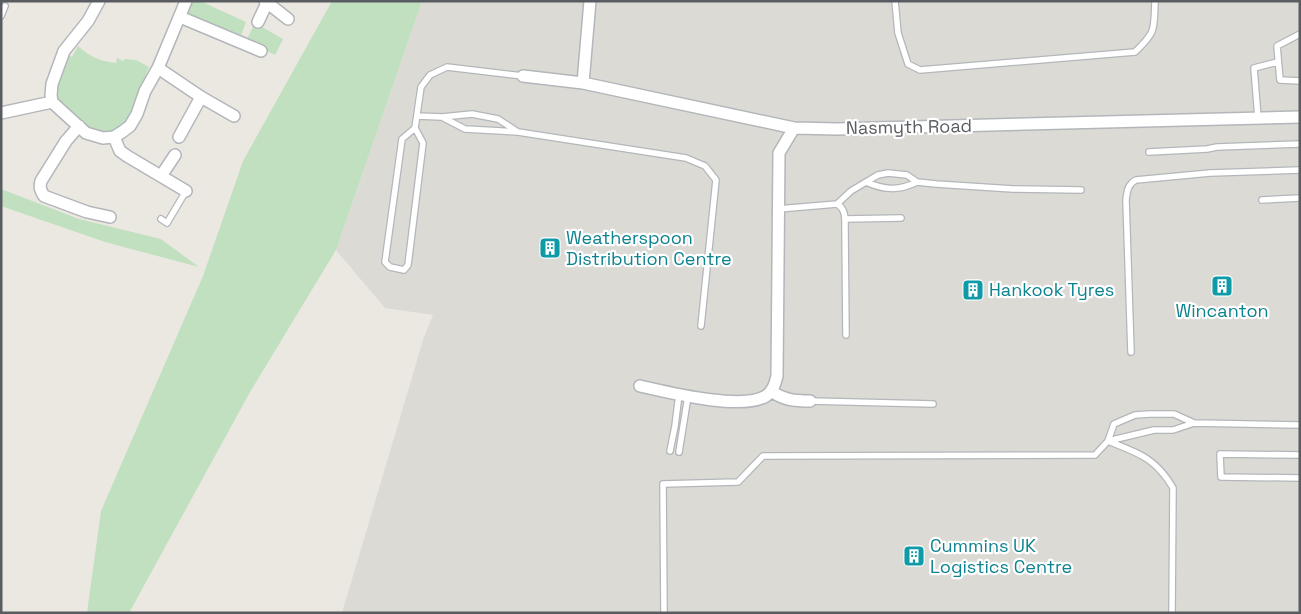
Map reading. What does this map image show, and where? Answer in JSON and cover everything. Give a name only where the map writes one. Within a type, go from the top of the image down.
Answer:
[{"type":"street","points":[[99,1],[88,20],[64,51],[52,84],[51,95],[52,102],[86,133],[94,136],[114,137],[133,121],[186,1]]},
{"type":"street","points":[[582,83],[590,1]]},
{"type":"street","points":[[258,22],[266,2],[288,19]]},
{"type":"street","points":[[180,17],[261,51]]},
{"type":"street","points":[[158,68],[201,97],[234,116]]},
{"type":"street","name":"Nasmyth Road","points":[[523,76],[582,83],[794,128],[837,129],[1300,117]]},
{"type":"street","points":[[179,137],[201,97]]},
{"type":"street","points":[[1,113],[52,102]]},
{"type":"street","points":[[79,126],[66,141],[41,182],[41,192],[44,196],[87,212],[110,217]]},
{"type":"street","points":[[640,386],[683,395],[744,402],[759,399],[771,391],[777,376],[779,153],[794,128]]},
{"type":"street","points":[[114,137],[120,151],[186,191]]},
{"type":"street","points":[[160,176],[174,155]]},
{"type":"street","points":[[771,391],[790,401],[810,401]]},
{"type":"lane","points":[[895,1],[898,33],[908,64],[920,70],[1135,52],[1151,36],[1154,23],[1155,1]]},
{"type":"lane","points":[[1,16],[5,6]]},
{"type":"lane","points":[[1300,34],[1277,46],[1280,80],[1300,81]]},
{"type":"lane","points":[[1258,118],[1254,68],[1277,62]]},
{"type":"lane","points":[[415,128],[402,139],[385,262],[390,267],[404,270],[408,265],[423,143],[415,128],[421,87],[430,75],[446,67],[523,76]]},
{"type":"lane","points":[[417,116],[472,114],[498,119],[518,132]]},
{"type":"lane","points":[[442,116],[465,128],[518,132],[686,158],[705,166],[716,180],[701,326]]},
{"type":"lane","points":[[1149,152],[1207,149],[1217,146],[1300,144]]},
{"type":"lane","points":[[1131,352],[1126,200],[1131,182],[1210,173],[1300,170]]},
{"type":"lane","points":[[778,209],[837,204],[851,191],[878,175],[888,173],[906,175],[917,182],[1013,190],[1081,190]]},
{"type":"lane","points":[[866,182],[880,188],[904,188],[917,182]]},
{"type":"lane","points":[[161,219],[167,223],[186,191]]},
{"type":"lane","points":[[1262,200],[1300,198]]},
{"type":"lane","points":[[837,204],[843,209],[845,219],[846,335]]},
{"type":"lane","points":[[845,219],[901,218]]},
{"type":"lane","points":[[670,452],[683,395]]},
{"type":"lane","points":[[679,452],[683,395]]},
{"type":"lane","points":[[810,401],[932,404]]},
{"type":"lane","points":[[664,613],[663,484],[738,482],[763,456],[1095,455],[1108,441],[1114,424],[1134,415],[1174,414],[1194,423]]},
{"type":"lane","points":[[1108,441],[1154,430],[1174,430],[1194,423],[1300,425]]},
{"type":"lane","points":[[1108,441],[1142,455],[1154,463],[1166,474],[1173,488],[1172,613]]},
{"type":"lane","points":[[1300,455],[1220,454],[1221,477],[1300,478]]},
{"type":"shaded area","points":[[422,1],[1300,1],[1300,613],[342,613],[424,337],[433,315],[385,308],[336,250]]},
{"type":"green space","points":[[191,1],[200,1],[246,22],[241,35],[185,13]]},
{"type":"green space","points":[[332,1],[422,1],[336,250],[250,392],[129,613],[87,613],[101,511],[203,276],[243,161]]},
{"type":"green space","points":[[255,23],[283,39],[275,55],[246,41]]},
{"type":"green space","points":[[78,46],[100,60],[116,63],[117,58],[123,61],[125,59],[136,60],[149,67],[131,114],[116,131],[105,133],[91,130],[58,101],[57,90],[62,72],[69,55],[72,57]]},
{"type":"green space","points":[[1,189],[79,219],[161,239],[199,267],[105,242],[1,206]]},
{"type":"place","name":"Weatherspoon Distribution Centre","points":[[550,248]]},
{"type":"place","name":"Wincanton","points":[[1222,286]]},
{"type":"place","name":"Hankook Tyres","points":[[973,290]]},
{"type":"place","name":"Cummins UK Logistics Centre","points":[[914,556]]}]
